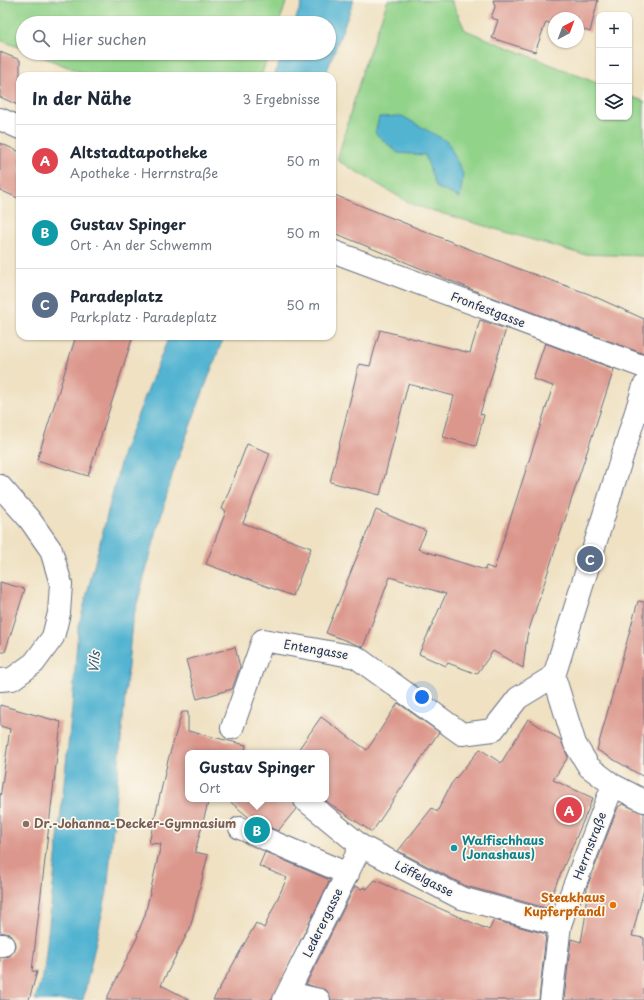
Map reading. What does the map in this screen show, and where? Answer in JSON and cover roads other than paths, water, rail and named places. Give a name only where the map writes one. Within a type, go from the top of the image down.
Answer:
[{"type":"street","points":[[0,120],[16,126]]},
{"type":"street","name":"Fronfestgasse","points":[[336,252],[644,367]]},
{"type":"street","points":[[644,386],[554,676],[575,744],[589,768],[613,785],[644,801]]},
{"type":"street","points":[[0,486],[30,520],[51,550],[61,584],[59,613],[53,637],[34,663],[6,679]]},
{"type":"street","name":"Entengasse","points":[[232,728],[263,640],[356,657],[462,734],[493,730],[518,698],[554,676]]},
{"type":"street","name":"Herrnstraße","points":[[551,1000],[560,925],[613,785]]},
{"type":"street","name":"Löffelgasse","points":[[307,802],[361,846],[461,898],[560,925]]},
{"type":"street","points":[[240,828],[348,874]]},
{"type":"street","name":"Lederergasse","points":[[287,996],[361,846]]},
{"type":"street","points":[[287,996],[319,1000]]},
{"type":"water","points":[[303,0],[354,0],[336,47],[336,16],[297,16]]},
{"type":"water","points":[[280,60],[331,60],[327,72],[276,72]]},
{"type":"water","points":[[402,116],[448,142],[463,174],[460,198],[436,187],[425,155],[398,153],[375,133],[379,117]]},
{"type":"water","name":"Vils","points":[[167,340],[222,340],[173,472],[132,622],[107,892],[83,1000],[35,1000],[44,971],[72,708],[78,629],[123,452]]},
{"type":"place","name":"Paradeplatz","points":[[590,559]]},
{"type":"place","name":"Altstadtapotheke","points":[[569,810]]},
{"type":"place","name":"Dr.-Johanna-Decker-Gymnasium","points":[[26,824]]},
{"type":"place","name":"Gustav Spinger","points":[[257,830]]},
{"type":"place","name":"Walfischhaus (Jonashaus)","points":[[454,848]]},
{"type":"place","name":"Steakhaus Kupferpfandl","points":[[613,905]]}]
